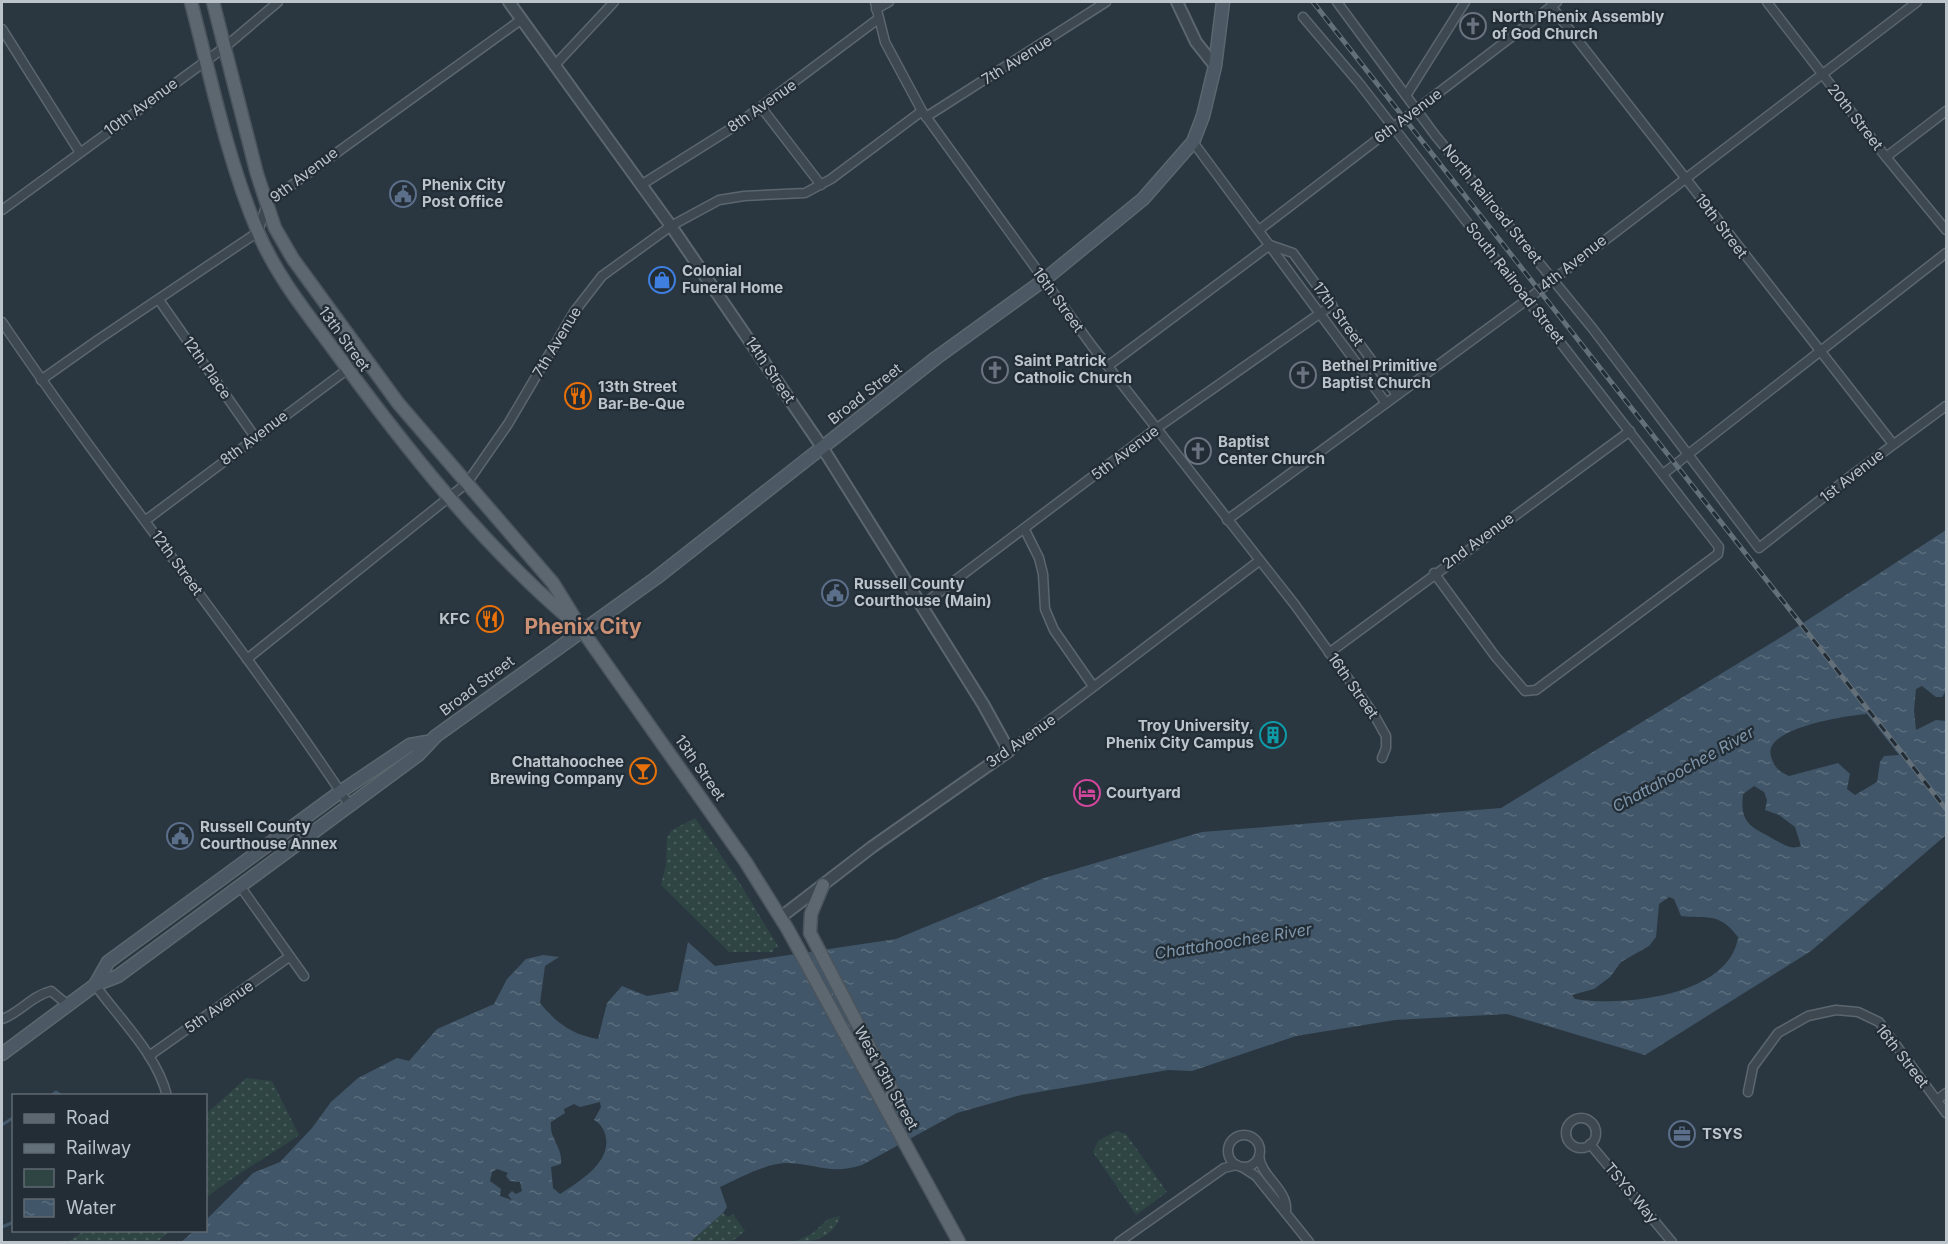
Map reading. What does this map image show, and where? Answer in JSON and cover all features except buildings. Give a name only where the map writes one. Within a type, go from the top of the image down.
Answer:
[{"type":"main road","name":"13th Street","points":[[191,2],[229,149],[258,232],[295,298],[347,369],[450,497],[532,588],[582,630]]},
{"type":"main road","name":"13th Street","points":[[213,2],[248,142],[275,228],[293,259],[425,437],[468,483],[552,583],[582,630],[696,788],[784,923]]},
{"type":"main road","name":"Broad Street","points":[[2,1054],[95,985],[118,976],[418,755],[428,742],[656,578],[957,342],[1044,280],[1143,199],[1193,141],[1203,116],[1215,66],[1223,2]]},
{"type":"main road","name":"Broad Street","points":[[95,985],[108,962],[340,792],[410,745],[428,742]]},
{"type":"main road","points":[[823,885],[811,914],[810,933],[894,1092],[885,1107]]},
{"type":"main road","name":"West 13th Street","points":[[784,923],[959,1242]]},
{"type":"street","name":"10th Avenue","points":[[2,210],[79,151],[225,47],[278,2]]},
{"type":"street","name":"14th Street","points":[[509,2],[642,185],[822,447],[983,704],[1009,751]]},
{"type":"street","points":[[555,65],[614,2]]},
{"type":"street","points":[[876,5],[889,2]]},
{"type":"street","name":"7th Avenue","points":[[247,659],[468,483],[508,424],[587,293],[602,276],[670,226],[729,198],[794,195],[806,193],[821,185],[924,114],[1106,2]]},
{"type":"street","points":[[1177,2],[1196,42],[1215,66]]},
{"type":"street","name":"North Railroad Street","points":[[1337,2],[1435,135],[1553,279],[1759,548]]},
{"type":"street","points":[[1407,94],[1465,2]]},
{"type":"street","name":"20th Street","points":[[1767,2],[1886,157],[1947,230]]},
{"type":"street","name":"4th Avenue","points":[[1227,520],[1528,299],[1917,2]]},
{"type":"street","name":"6th Avenue","points":[[1259,230],[1554,4]]},
{"type":"street","name":"19th Street","points":[[1554,4],[1685,178],[1893,444]]},
{"type":"street","name":"16th Street","points":[[876,5],[878,20],[894,63],[924,114],[1108,366],[1374,713],[1386,736],[1386,748],[1382,758]]},
{"type":"street","name":"South Railroad Street","points":[[1303,17],[1528,299],[1719,547],[1718,554],[1536,690],[1525,691],[1495,656],[1434,573]]},
{"type":"street","name":"9th Avenue","points":[[258,232],[267,202],[522,19]]},
{"type":"street","name":"8th Avenue","points":[[642,185],[761,107],[878,20]]},
{"type":"street","points":[[2,29],[79,151]]},
{"type":"street","points":[[761,107],[821,185]]},
{"type":"street","points":[[1886,157],[1947,111]]},
{"type":"street","name":"17th Street","points":[[1193,141],[1386,403]]},
{"type":"street","points":[[41,381],[258,232]]},
{"type":"street","points":[[1108,366],[1270,245]]},
{"type":"street","name":"17th Street","points":[[1270,245],[1293,253],[1397,394]]},
{"type":"street","points":[[1663,474],[1947,253]]},
{"type":"street","name":"12th Place","points":[[159,300],[255,437]]},
{"type":"street","name":"5th Avenue","points":[[921,606],[1025,530],[1157,428],[1332,305]]},
{"type":"street","name":"12th Street","points":[[2,322],[41,381],[146,520],[350,806]]},
{"type":"street","name":"8th Avenue","points":[[146,520],[364,357]]},
{"type":"street","name":"1st Avenue","points":[[1759,548],[1893,444],[1947,406]]},
{"type":"street","name":"2nd Avenue","points":[[1329,652],[1630,431]]},
{"type":"street","points":[[1025,530],[1041,566],[1045,609],[1054,630],[1093,686]]},
{"type":"street","name":"3rd Avenue","points":[[784,923],[823,885],[966,779],[1009,751],[1259,561]]},
{"type":"street","points":[[240,886],[288,957],[304,976]]},
{"type":"street","name":"5th Avenue","points":[[149,1056],[288,957]]},
{"type":"street","points":[[95,985],[149,1056],[161,1075],[167,1094]]},
{"type":"street","points":[[2,1019],[12,1016],[39,994],[51,991],[68,1005]]},
{"type":"street","name":"16th Street","points":[[1748,1092],[1753,1067],[1778,1033],[1808,1016],[1836,1010],[1858,1012],[1879,1022],[1947,1113]]},
{"type":"street","points":[[1937,1100],[1947,1093]]},
{"type":"street","points":[[1224,1167],[1231,1142],[1237,1137],[1246,1136],[1256,1141],[1261,1165],[1284,1197],[1286,1211]]},
{"type":"street","name":"TSYS Way","points":[[1590,1144],[1672,1242]]},
{"type":"street","points":[[1228,1154],[1240,1166],[1253,1173],[1276,1204],[1286,1211],[1310,1242]]},
{"type":"street","points":[[1119,1242],[1224,1167],[1253,1165],[1259,1156]]},
{"type":"green space","points":[[695,818],[736,877],[779,948],[774,948],[773,952],[729,952],[661,885],[666,865],[667,838],[672,830]]},
{"type":"green space","points":[[246,1078],[272,1081],[299,1135],[207,1197],[207,1113]]},
{"type":"green space","points":[[1116,1131],[1126,1134],[1167,1192],[1136,1215],[1093,1152],[1098,1141]]},
{"type":"green space","points":[[723,1213],[728,1217],[733,1214],[745,1231],[731,1242],[690,1242]]},
{"type":"green space","points":[[840,1216],[828,1234],[815,1240],[794,1242],[813,1233],[828,1219]]},
{"type":"green space","points":[[83,1232],[169,1232],[157,1242],[68,1242]]},
{"type":"water","name":"Chattahoochee River","points":[[1946,530],[1946,691],[1942,697],[1936,697],[1922,686],[1916,689],[1914,710],[1916,730],[1936,720],[1946,721],[1946,835],[1811,951],[1645,1055],[1507,1014],[1395,1020],[1296,1036],[1192,1071],[1168,1070],[1021,1095],[957,1113],[862,1165],[851,1168],[832,1169],[787,1163],[771,1165],[720,1187],[727,1207],[690,1242],[181,1242],[193,1232],[207,1232],[207,1219],[253,1173],[280,1162],[312,1128],[331,1102],[358,1078],[397,1058],[409,1061],[437,1029],[494,1004],[507,979],[526,959],[543,955],[559,957],[545,966],[540,1003],[566,1027],[598,1039],[607,1003],[622,986],[647,996],[678,991],[688,942],[715,966],[896,939],[1044,878],[1202,832],[1501,808],[1786,634]],"holes":[[[1867,714],[1899,755],[1884,756],[1880,762],[1877,782],[1855,795],[1847,789],[1850,774],[1838,763],[1789,776],[1775,766],[1771,756],[1772,746],[1780,738],[1826,720]],[[1754,786],[1764,792],[1767,800],[1765,810],[1779,815],[1795,827],[1801,846],[1785,845],[1761,832],[1746,819],[1742,805],[1743,794]],[[1669,897],[1674,899],[1681,916],[1713,918],[1731,929],[1738,937],[1731,957],[1716,973],[1695,985],[1671,993],[1619,1001],[1575,999],[1572,995],[1594,989],[1610,977],[1621,962],[1649,946],[1656,937],[1659,904]],[[600,1102],[601,1107],[594,1120],[605,1132],[606,1147],[592,1170],[560,1194],[553,1188],[551,1167],[561,1164],[561,1158],[552,1133],[551,1122],[565,1113],[564,1109],[574,1104],[580,1107]],[[497,1169],[508,1173],[506,1176],[510,1181],[520,1182],[522,1191],[516,1194],[512,1191],[508,1195],[512,1200],[500,1196],[501,1189],[490,1181],[492,1172]]]},
{"type":"waterway","points":[[54,1094],[56,1092],[59,1094]]},
{"type":"waterway","points":[[2,1125],[12,1118]]},
{"type":"waterway","points":[[2,1227],[12,1223]]},
{"type":"railway","points":[[1313,2],[1946,809]]},
{"type":"place","name":"North Phenix Assembly of God Church","points":[[1473,26]]},
{"type":"place","name":"Phenix City Post Office","points":[[403,194]]},
{"type":"place","name":"Colonial Funeral Home","points":[[662,280]]},
{"type":"place","name":"Saint Patrick Catholic Church","points":[[995,370]]},
{"type":"place","name":"Bethel Primitive Baptist Church","points":[[1303,375]]},
{"type":"place","name":"13th Street Bar-Be-Que","points":[[578,396]]},
{"type":"place","name":"Baptist Center Church","points":[[1198,451]]},
{"type":"place","name":"Russell County Courthouse (Main)","points":[[835,593]]},
{"type":"place","name":"KFC","points":[[490,619]]},
{"type":"place","name":"Troy University, Phenix City Campus","points":[[1273,735]]},
{"type":"place","name":"Chattahoochee Brewing Company","points":[[643,771]]},
{"type":"place","name":"Courtyard","points":[[1087,793]]},
{"type":"place","name":"Russell County Courthouse Annex","points":[[180,836]]},
{"type":"place","name":"TSYS","points":[[1682,1134]]},
{"type":"district","name":"Phenix City","points":[[583,627]]}]
